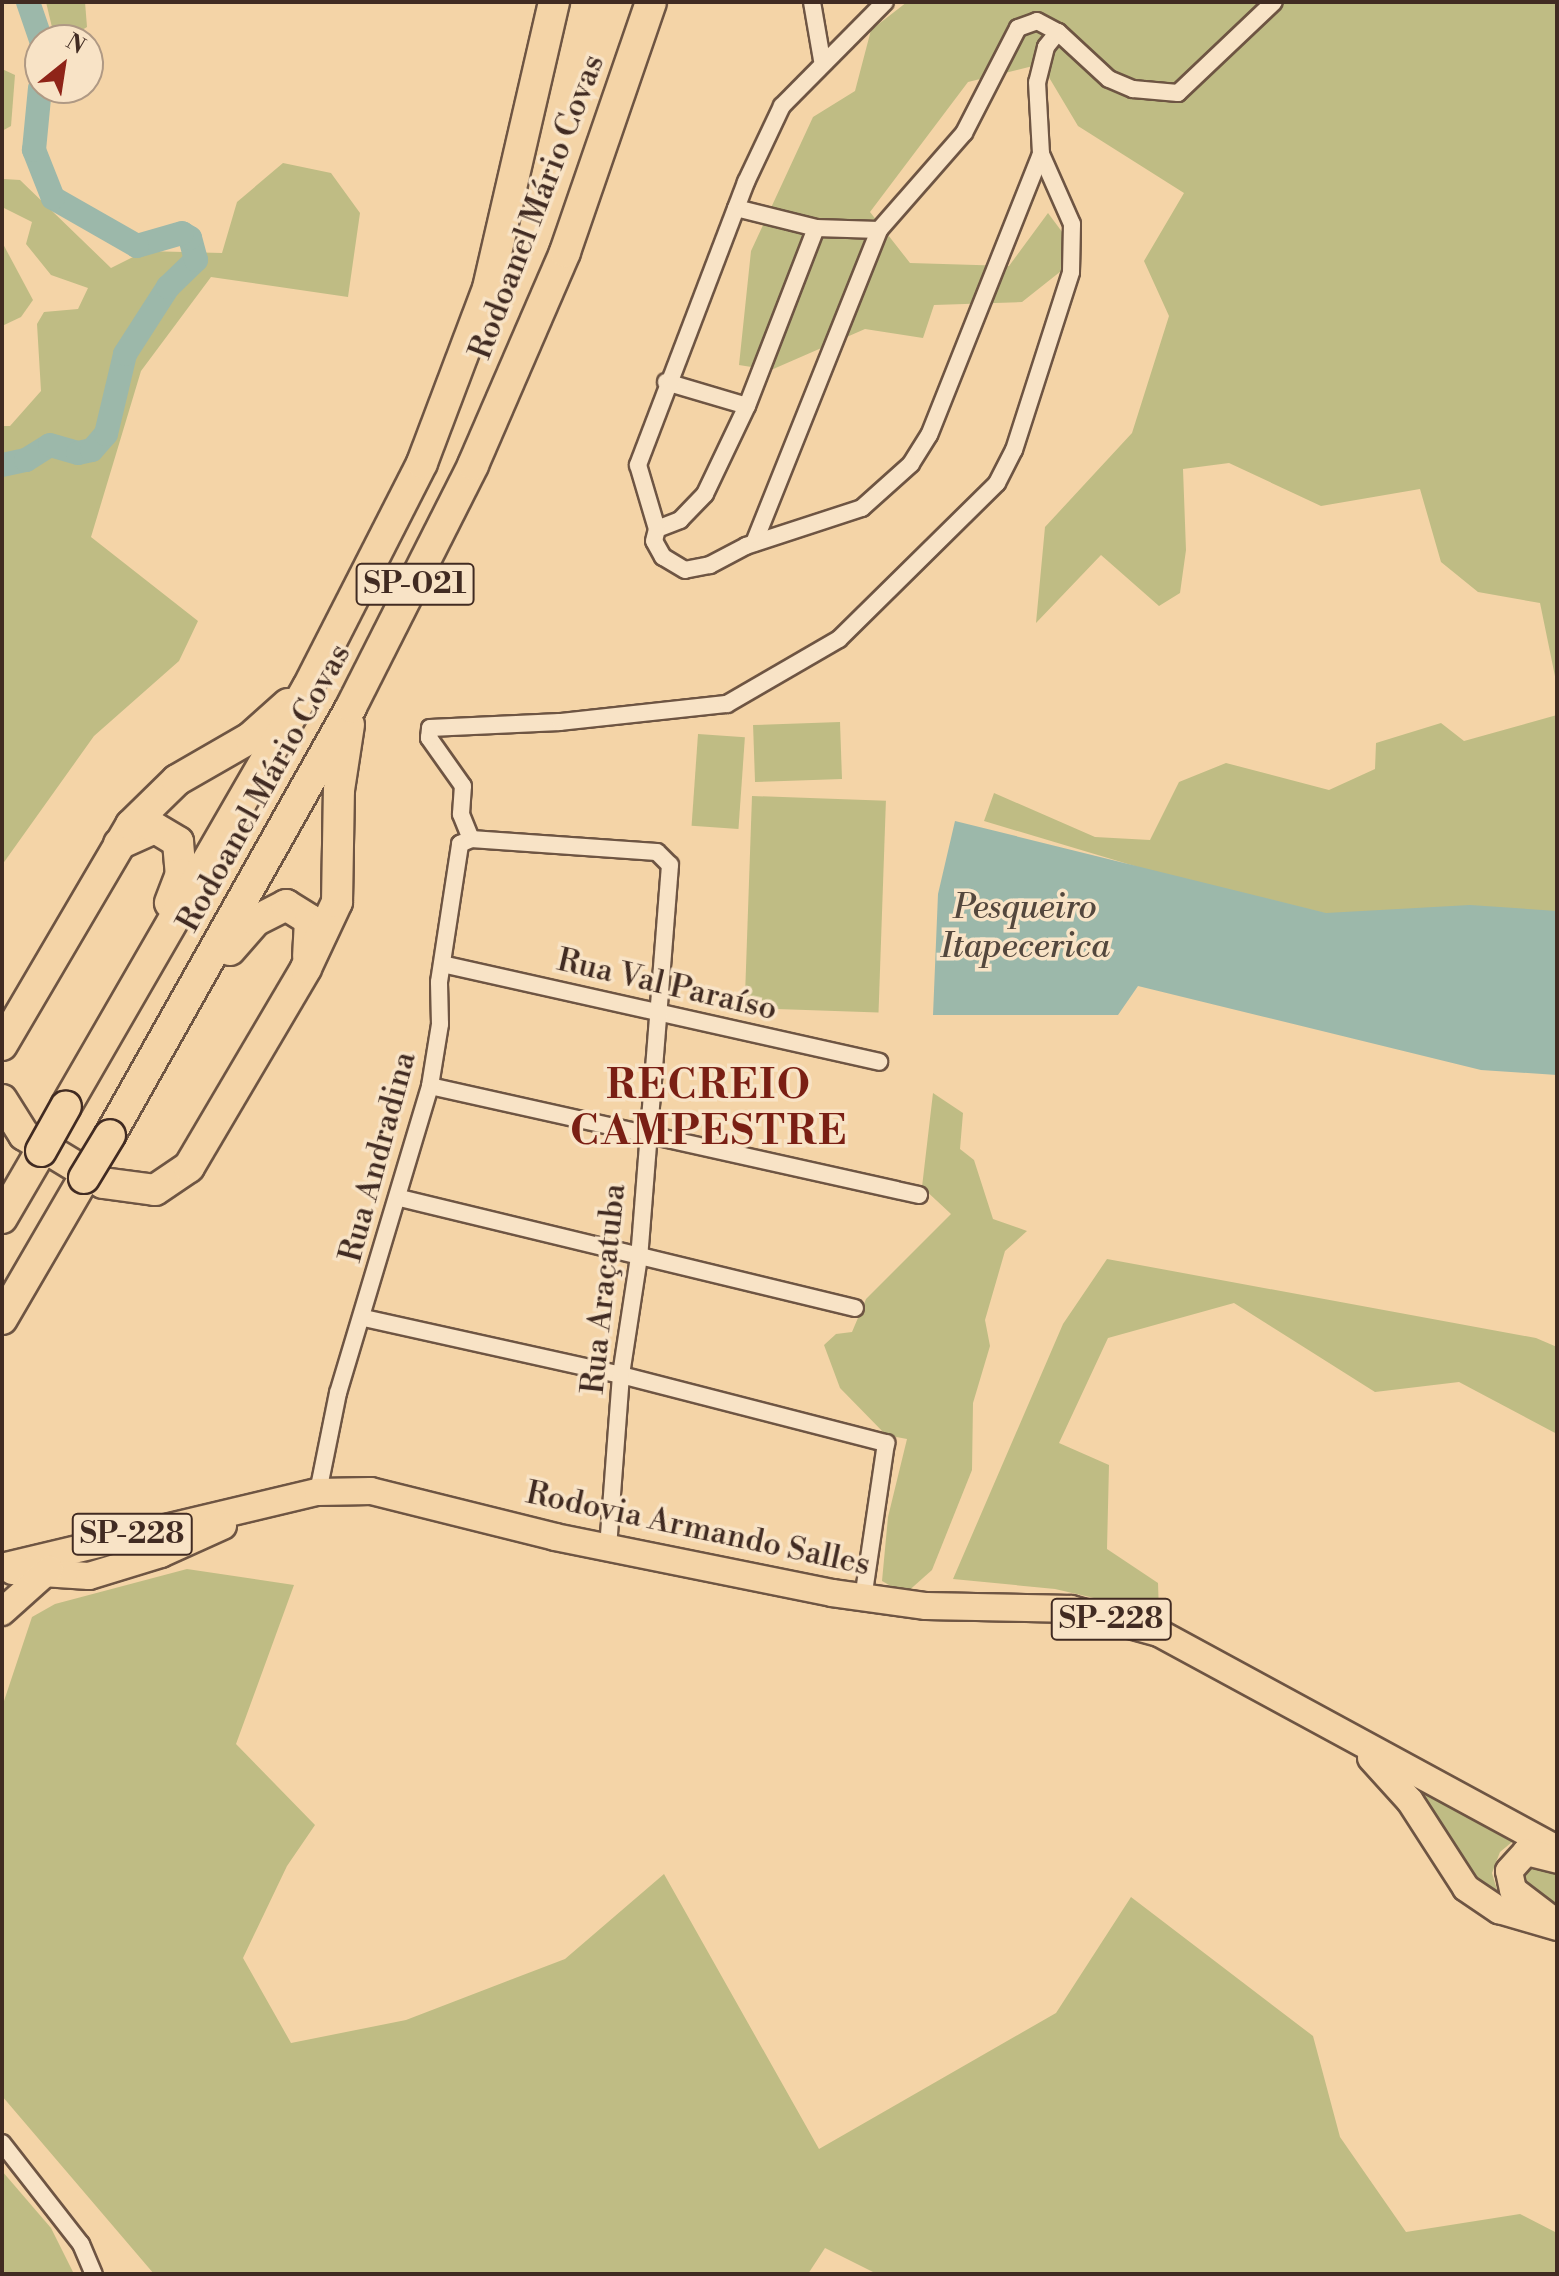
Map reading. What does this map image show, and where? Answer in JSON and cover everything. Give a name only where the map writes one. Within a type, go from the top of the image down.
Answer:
[{"type":"highway","name":"Rodoanel Mário Covas","points":[[2,1218],[308,687],[422,463],[488,288],[554,2]]},
{"type":"highway","name":"Rodoanel Mário Covas","points":[[2,1319],[110,1135],[351,707],[443,528],[533,328],[651,2]]},
{"type":"highway","points":[[2,1045],[118,845],[146,807],[177,780],[250,738],[308,687]]},
{"type":"highway","points":[[2,1100],[24,1135],[103,1183],[155,1190],[175,1181],[201,1150],[306,968],[337,902],[339,790],[351,707]]},
{"type":"highway","points":[[118,845],[155,828],[169,832],[182,855],[181,874],[148,964]]},
{"type":"highway","points":[[185,1003],[255,921],[272,907],[299,909],[310,920],[306,968]]},
{"type":"main road","name":"Rodovia Armando Salles","points":[[10,1587],[68,1551],[263,1509],[318,1492],[371,1491],[608,1548],[863,1598],[926,1606],[1071,1609],[1145,1629],[1557,1849]]},
{"type":"main road","points":[[10,1587],[89,1576],[161,1554],[263,1509]]},
{"type":"main road","points":[[10,1587],[68,1551]]},
{"type":"main road","name":"Rodovia Armando Salles","points":[[1360,1746],[1410,1801],[1466,1888],[1499,1910],[1557,1925]]},
{"type":"main road","points":[[1557,1860],[1526,1852],[1509,1871],[1513,1890],[1557,1925]]},
{"type":"street","points":[[812,2],[822,60]]},
{"type":"street","points":[[885,2],[822,60],[782,106],[736,208],[666,382],[638,465],[657,529],[654,541],[663,557],[685,570],[754,543],[862,508],[911,464],[929,435],[1041,154]]},
{"type":"street","points":[[754,543],[879,230],[964,133],[1018,28],[1037,21],[1058,32],[1109,79],[1133,89],[1178,93],[1274,2]]},
{"type":"street","points":[[471,839],[461,814],[463,786],[429,738],[430,728],[560,722],[727,704],[839,639],[997,483],[1014,450],[1071,272],[1072,224],[1041,154],[1037,82],[1046,47],[1058,32]]},
{"type":"street","points":[[736,208],[816,228],[879,230]]},
{"type":"street","points":[[657,529],[680,520],[705,494],[747,406],[816,228]]},
{"type":"street","points":[[666,382],[747,406]]},
{"type":"street","name":"Rua Araçatuba","points":[[471,839],[657,852],[670,865],[639,1257],[621,1375],[608,1548]]},
{"type":"street","name":"Rua Andradina","points":[[318,1492],[338,1393],[400,1198],[430,1086],[442,964],[460,844],[471,839]]},
{"type":"street","name":"Rua Val Paraíso","points":[[442,964],[879,1062]]},
{"type":"street","points":[[430,1086],[919,1195]]},
{"type":"street","points":[[400,1198],[855,1308]]},
{"type":"street","points":[[364,1318],[621,1375],[886,1443],[863,1598]]},
{"type":"street","points":[[2,2143],[81,2244],[94,2274]]},
{"type":"shaded area","points":[[46,2],[85,2],[87,24],[51,24]]},
{"type":"shaded area","points":[[907,2],[1557,2],[1557,686],[1540,603],[1478,592],[1441,562],[1420,489],[1321,506],[1229,463],[1183,469],[1186,550],[1180,593],[1159,606],[1101,555],[1036,623],[1045,527],[1132,433],[1169,316],[1144,261],[1184,193],[1078,126],[1041,64],[968,82],[870,212],[910,263],[1009,266],[1048,213],[1080,256],[1022,302],[934,305],[923,338],[865,329],[771,370],[739,365],[751,251],[813,117],[855,91],[871,30]]},
{"type":"shaded area","points":[[2,69],[15,75],[11,126],[2,131]]},
{"type":"shaded area","points":[[2,159],[4,179],[20,180],[111,268],[145,251],[222,253],[237,202],[283,163],[331,173],[360,213],[348,297],[211,277],[141,371],[91,537],[198,621],[179,661],[94,736],[2,865],[2,426],[10,426],[41,391],[37,324],[44,312],[78,309],[88,288],[51,275],[26,244],[32,222],[2,207]]},
{"type":"shaded area","points":[[2,242],[33,300],[21,317],[2,326]]},
{"type":"shaded area","points":[[1557,715],[1557,928],[1459,926],[1221,903],[1168,876],[984,821],[994,793],[1095,837],[1150,840],[1179,782],[1226,763],[1329,790],[1375,769],[1376,743],[1441,723],[1464,741]]},
{"type":"shaded area","points":[[840,722],[842,779],[755,782],[753,725]]},
{"type":"shaded area","points":[[698,734],[745,737],[738,829],[692,826]]},
{"type":"shaded area","points":[[752,796],[886,801],[879,1013],[745,1008]]},
{"type":"shaded area","points":[[933,1093],[963,1113],[960,1149],[974,1160],[993,1219],[1027,1231],[1005,1251],[985,1320],[990,1346],[973,1403],[972,1470],[932,1570],[905,1594],[882,1581],[888,1517],[907,1439],[886,1435],[840,1388],[824,1345],[836,1334],[852,1332],[866,1299],[951,1214],[922,1187]]},
{"type":"shaded area","points":[[1107,1259],[1536,1338],[1557,1347],[1557,1434],[1459,1382],[1375,1392],[1234,1303],[1108,1338],[1059,1443],[1109,1465],[1107,1549],[1158,1583],[1159,1613],[1055,1589],[953,1579],[1063,1324]]},
{"type":"shaded area","points":[[187,1569],[294,1585],[236,1744],[315,1825],[287,1866],[243,1958],[291,2043],[406,2020],[565,1959],[664,1874],[819,2149],[1056,2013],[1131,1897],[1313,2036],[1340,2137],[1406,2232],[1520,2214],[1557,2233],[1557,2274],[877,2274],[825,2248],[808,2274],[154,2274],[2,2096],[2,1707],[32,1617],[55,1604]]},
{"type":"shaded area","points":[[1411,1786],[1512,1842],[1500,1852],[1492,1873],[1500,1900],[1472,1876]]},
{"type":"shaded area","points":[[1545,1867],[1557,1872],[1557,1915],[1522,1887],[1528,1869]]},
{"type":"shaded area","points":[[2,2171],[51,2228],[74,2274],[2,2274]]},
{"type":"water","name":"Pesqueiro Itapecerica","points":[[955,821],[1326,913],[1470,905],[1557,911],[1557,1075],[1481,1070],[1138,986],[1118,1015],[933,1015],[938,894]]},
{"type":"waterway","points":[[28,2],[36,24]]},
{"type":"waterway","points":[[2,465],[26,460],[50,445],[78,453],[92,450],[106,434],[125,354],[168,287],[196,260],[190,238],[182,233],[137,246],[53,198],[34,150],[38,104]]},
{"type":"district","name":"RECREIO CAMPESTRE","points":[[709,1109]]}]
